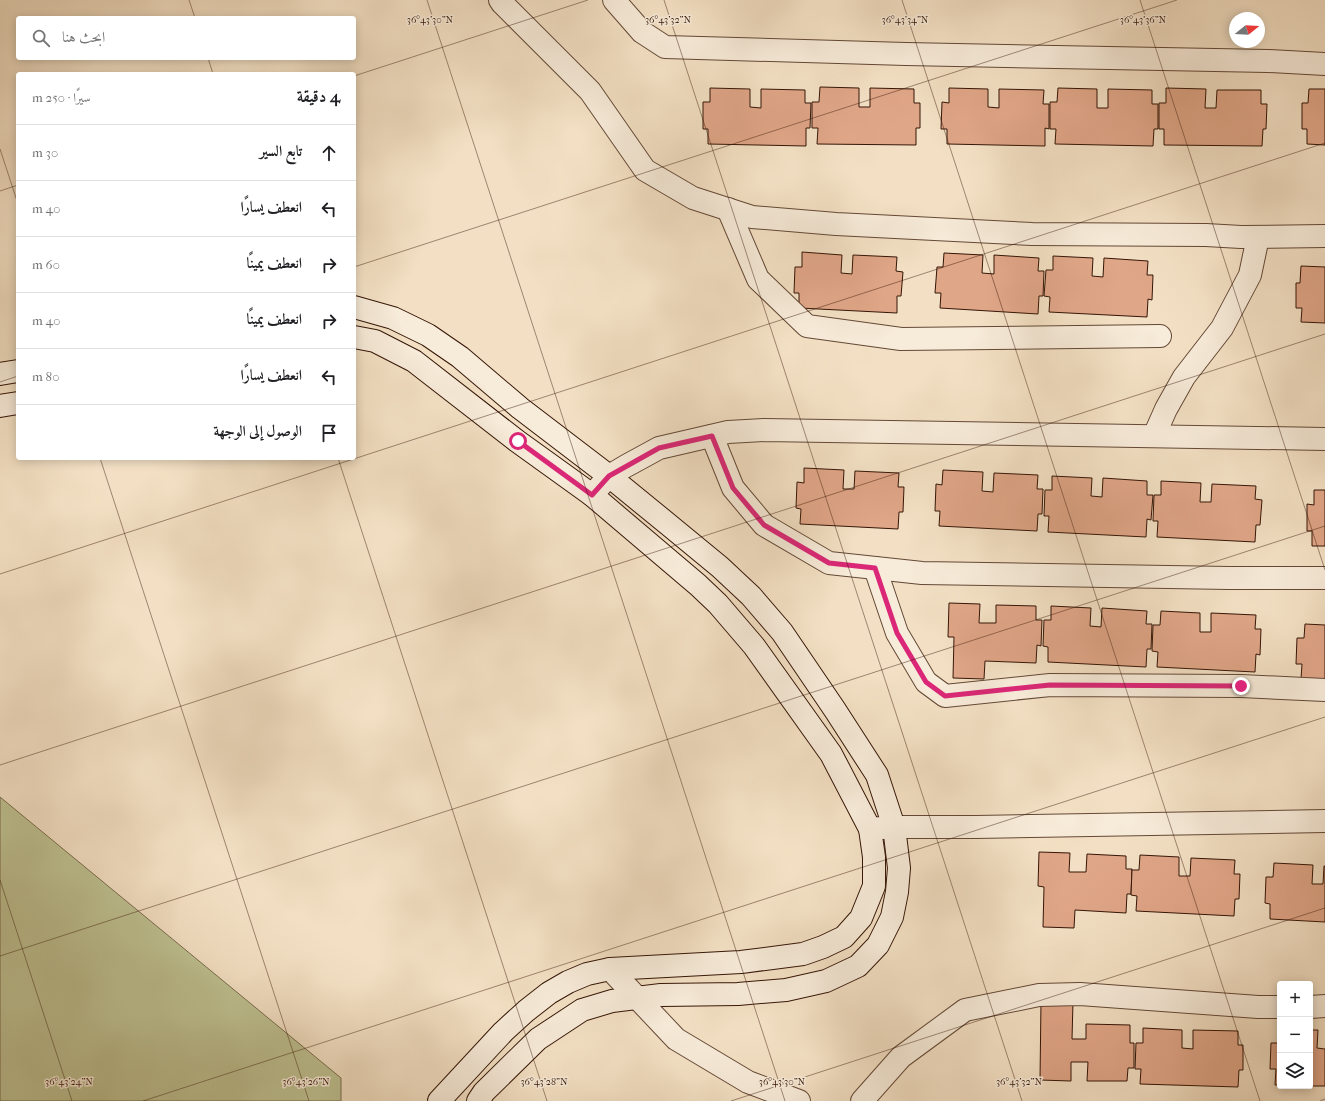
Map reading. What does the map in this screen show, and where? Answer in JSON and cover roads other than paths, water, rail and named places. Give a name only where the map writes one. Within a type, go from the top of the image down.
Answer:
[{"type":"street","points":[[614,0],[642,32],[666,47],[906,54],[1268,61],[1325,64]]},
{"type":"street","points":[[504,1],[590,91],[645,170],[693,198],[752,217],[836,224],[1032,234],[1206,235],[1258,237],[1325,236]]},
{"type":"street","points":[[728,209],[758,278],[807,326],[901,339],[1160,336]]},
{"type":"street","points":[[1154,436],[1166,409],[1184,377],[1222,328],[1250,274],[1258,237]]},
{"type":"street","points":[[356,308],[393,318],[428,335],[460,357],[520,408],[609,476],[720,567],[751,596],[782,632],[877,775],[894,827],[899,868],[897,892],[892,917],[878,945],[858,966],[826,981],[786,990],[738,994],[661,995],[612,1001],[582,1010],[538,1039],[484,1092],[478,1101]]},
{"type":"street","points":[[356,337],[375,341],[414,361],[518,441],[592,495],[698,585],[737,625],[772,669],[831,754],[870,829],[874,857],[874,886],[861,918],[844,937],[824,947],[803,954],[741,962],[610,969],[587,974],[568,982],[549,993],[526,1011],[503,1032],[439,1101]]},
{"type":"street","points":[[0,374],[16,371]]},
{"type":"street","points":[[0,406],[16,403]]},
{"type":"street","points":[[592,495],[609,476],[659,448],[728,432],[764,430],[1325,439]]},
{"type":"street","points":[[712,436],[733,488],[764,525],[829,563],[922,573],[1325,578]]},
{"type":"street","points":[[875,568],[897,633],[926,682],[945,696],[1050,685],[1241,686],[1325,690]]},
{"type":"street","points":[[870,829],[894,827],[1325,821]]},
{"type":"street","points":[[610,969],[676,1039],[748,1082],[799,1101]]},
{"type":"street","points":[[862,1101],[901,1056],[965,1010],[1039,995],[1080,994],[1258,1007],[1277,1007]]},
{"type":"street","points":[[1313,1006],[1325,1006]]}]
